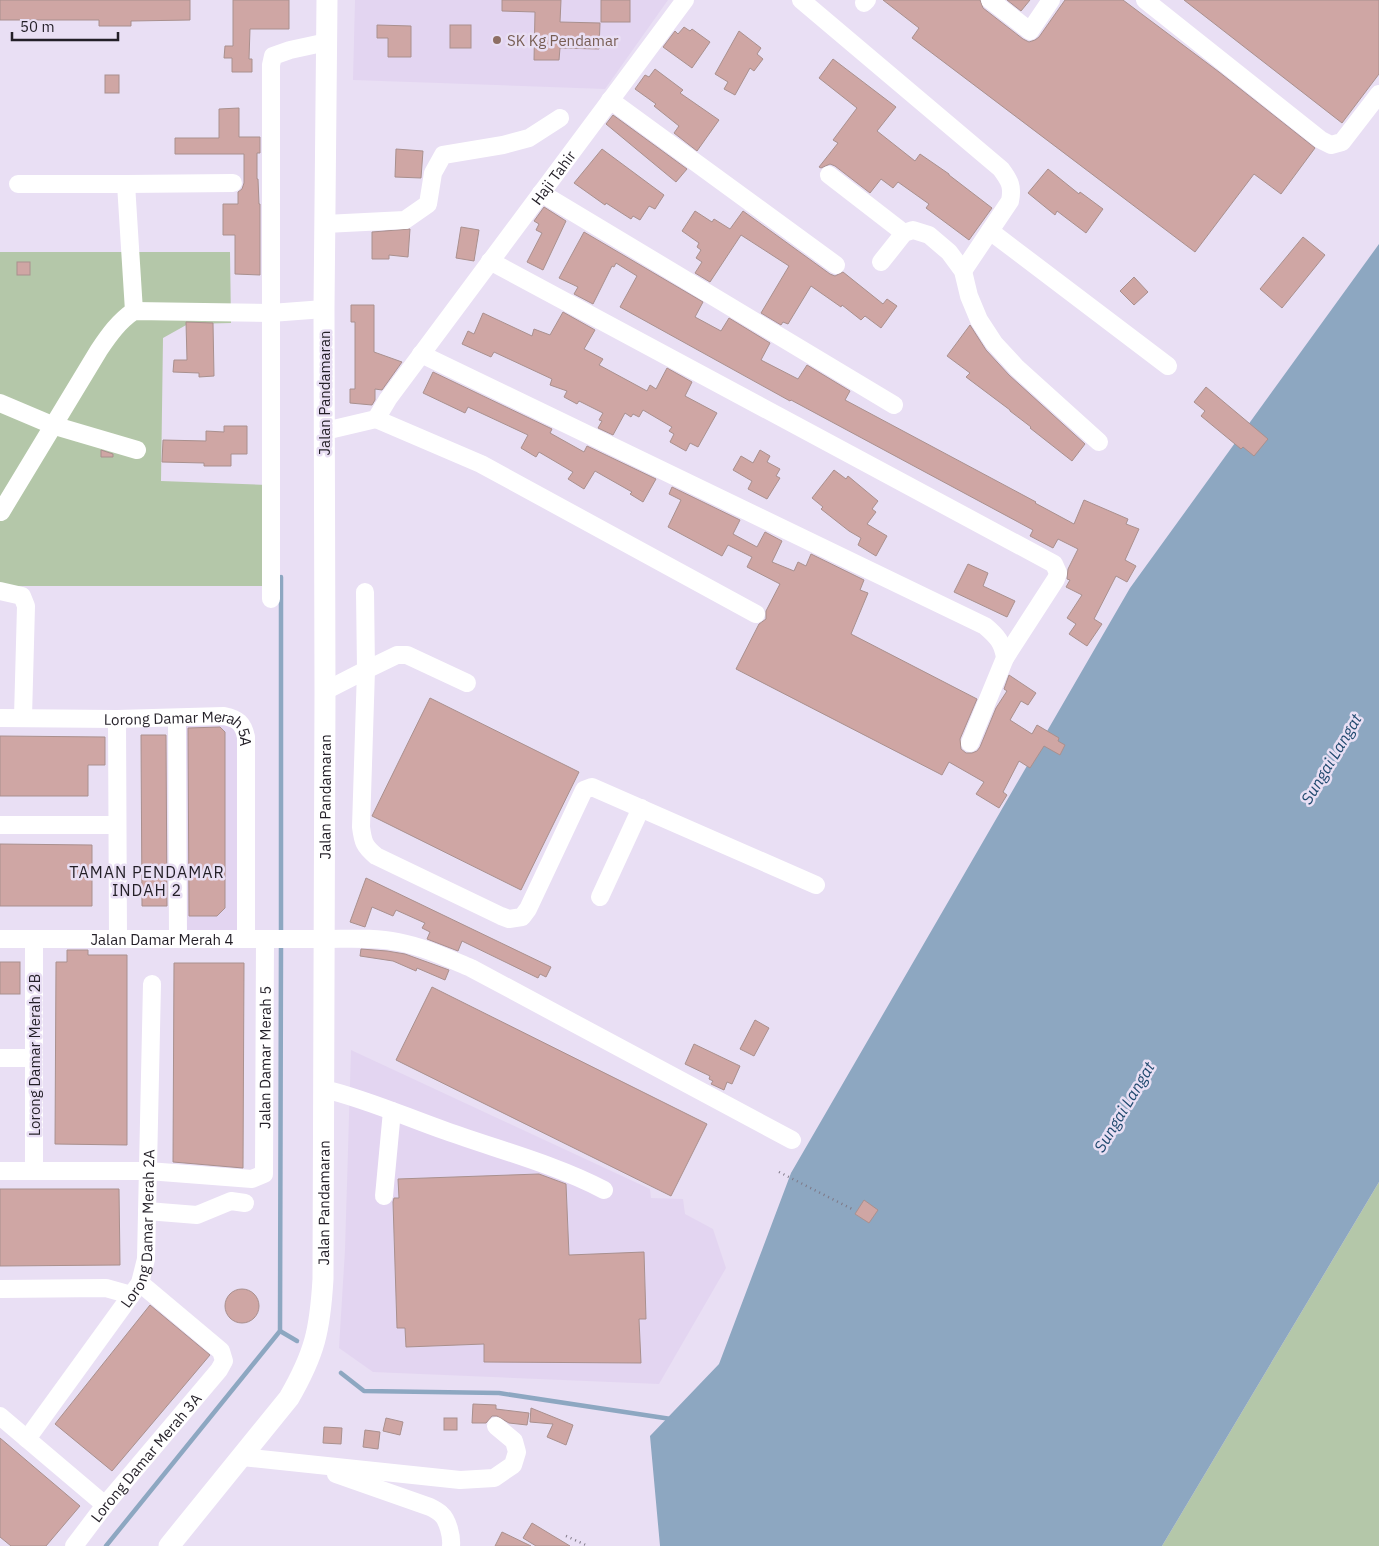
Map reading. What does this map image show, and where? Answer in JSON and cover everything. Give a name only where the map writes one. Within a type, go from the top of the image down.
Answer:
[{"type":"main road","name":"Jalan Pandamaran","points":[[169,1546],[289,1398],[302,1376],[312,1353],[318,1332],[323,1279],[324,309],[327,0]]},
{"type":"street","name":"Haji Tahir","points":[[376,419],[388,398],[685,0]]},
{"type":"street","points":[[801,0],[1002,169],[1010,181],[1012,190],[1010,201],[963,271]]},
{"type":"street","points":[[990,0],[1030,30],[1051,0]]},
{"type":"street","points":[[1145,0],[1321,140],[1331,145],[1342,142],[1379,94]]},
{"type":"street","points":[[271,599],[270,65],[273,56],[290,50],[327,42]]},
{"type":"street","points":[[610,100],[836,265]]},
{"type":"street","points":[[325,224],[405,220],[428,204],[433,173],[443,155],[503,145],[529,138],[560,118]]},
{"type":"street","points":[[829,175],[904,233]]},
{"type":"street","points":[[18,184],[233,182]]},
{"type":"street","points":[[126,184],[134,311]]},
{"type":"street","points":[[541,193],[894,405]]},
{"type":"street","points":[[881,262],[904,233],[913,230],[929,235],[949,252],[963,271],[969,296],[979,320],[994,343],[1017,368],[1099,442]]},
{"type":"street","points":[[990,231],[1168,366]]},
{"type":"street","points":[[490,261],[1054,564],[1058,573],[1056,580],[1005,658],[970,743]]},
{"type":"street","points":[[1,512],[99,350],[114,328],[134,311],[271,312],[324,309]]},
{"type":"street","points":[[421,354],[985,626],[998,637],[1004,647],[1005,658]]},
{"type":"street","points":[[0,404],[52,425],[137,450]]},
{"type":"street","points":[[324,431],[376,419],[481,464],[756,614]]},
{"type":"street","points":[[0,591],[22,596],[26,606],[23,717]]},
{"type":"street","points":[[365,592],[366,670],[361,827],[363,841],[367,848],[376,856],[500,916],[516,919],[522,917],[528,909],[584,790],[592,786],[816,884]]},
{"type":"street","points":[[325,691],[396,655],[407,655],[467,683]]},
{"type":"street","name":"Lorong Damar Merah 5A","points":[[0,718],[117,719],[224,716],[236,719],[244,725],[246,737],[246,939]]},
{"type":"street","points":[[178,718],[178,939]]},
{"type":"street","points":[[117,719],[118,939]]},
{"type":"street","points":[[600,897],[642,808]]},
{"type":"street","points":[[0,825],[117,825]]},
{"type":"street","name":"Jalan Damar Merah 4","points":[[0,939],[370,939],[397,942],[432,951],[471,968],[792,1140]]},
{"type":"street","name":"Lorong Damar Merah 2B","points":[[34,939],[34,1172]]},
{"type":"street","name":"Jalan Damar Merah 5","points":[[148,1171],[252,1179],[264,1174],[276,939]]},
{"type":"street","name":"Lorong Damar Merah 2A","points":[[27,1439],[135,1289],[146,1259],[152,984]]},
{"type":"street","points":[[0,1058],[34,1058]]},
{"type":"street","points":[[324,1089],[348,1094],[575,1175],[604,1190]]},
{"type":"street","points":[[384,1196],[392,1111]]},
{"type":"street","points":[[0,1172],[148,1171]]},
{"type":"street","points":[[147,1211],[197,1215],[230,1201],[246,1203]]},
{"type":"street","points":[[0,1289],[135,1289]]},
{"type":"street","name":"Lorong Damar Merah 3A","points":[[74,1546],[104,1505],[219,1370],[224,1361],[221,1351],[135,1289]]},
{"type":"street","points":[[2,1423],[27,1439],[104,1505]]},
{"type":"street","points":[[242,1457],[460,1480],[494,1478],[513,1464],[517,1452],[514,1441],[496,1426]]},
{"type":"street","points":[[308,1464],[430,1507],[443,1515],[448,1527],[451,1546]]},
{"type":"path","points":[[779,1172],[854,1210]]},
{"type":"path","points":[[566,1536],[588,1546]]},
{"type":"shaded area","name":"SK Kg Pendamar","points":[[355,0],[668,0],[605,89],[353,80]]},
{"type":"shaded area","points":[[225,721],[240,729],[238,933],[181,935],[181,722]]},
{"type":"shaded area","points":[[351,1050],[650,1189],[651,1198],[683,1199],[685,1214],[713,1229],[726,1268],[659,1384],[373,1372],[339,1348],[345,1250]]},
{"type":"green space","points":[[0,252],[230,252],[231,323],[188,324],[163,338],[161,481],[267,485],[264,586],[0,586]]},
{"type":"green space","points":[[1379,1182],[1379,1546],[1162,1546]]},
{"type":"water","name":"Sungai Langat","points":[[1379,244],[1379,1182],[1162,1546],[660,1546],[650,1436],[719,1364],[791,1173],[1130,588]]},
{"type":"building","points":[[0,0],[190,0],[190,20],[131,21],[131,26],[99,26],[99,20],[0,20]]},
{"type":"building","points":[[233,0],[289,0],[289,29],[250,29],[249,59],[252,59],[252,72],[232,72],[232,58],[224,58],[225,46],[233,46]]},
{"type":"building","points":[[502,0],[561,0],[560,22],[600,23],[599,49],[560,48],[559,60],[534,60],[535,12],[502,11]]},
{"type":"building","points":[[601,0],[630,0],[630,22],[601,22]]},
{"type":"building","points":[[883,0],[980,0],[983,8],[1029,42],[1039,37],[1065,0],[1123,0],[1219,72],[1315,148],[1281,194],[1254,174],[1195,252],[912,38],[919,28]]},
{"type":"building","points":[[1007,0],[1030,0],[1021,11]]},
{"type":"building","points":[[1184,0],[1379,0],[1379,74],[1342,123]]},
{"type":"building","points":[[377,25],[411,26],[411,57],[388,57],[388,38],[377,38]]},
{"type":"building","points":[[450,25],[471,25],[471,48],[450,48]]},
{"type":"building","points":[[684,27],[690,31],[692,29],[710,42],[692,68],[663,47],[675,31],[678,34]]},
{"type":"building","points":[[739,31],[761,48],[757,54],[763,59],[754,71],[750,68],[735,95],[724,89],[728,82],[715,74]]},
{"type":"building","points":[[833,59],[896,107],[877,131],[915,161],[920,154],[992,208],[969,240],[926,208],[929,204],[898,182],[893,188],[881,179],[870,193],[835,166],[830,164],[819,167],[838,143],[833,140],[857,108],[819,78]]},
{"type":"building","points":[[655,69],[683,90],[680,93],[719,120],[697,151],[674,133],[679,126],[654,106],[656,104],[635,89],[645,75],[649,77]]},
{"type":"building","points":[[105,75],[119,75],[119,93],[105,93]]},
{"type":"building","points":[[239,108],[239,137],[260,137],[260,153],[257,153],[257,179],[260,204],[260,275],[235,274],[235,235],[223,235],[223,204],[238,204],[238,192],[242,189],[244,183],[244,154],[175,154],[175,138],[219,138],[219,109]]},
{"type":"building","points":[[613,115],[687,169],[676,182],[606,124]]},
{"type":"building","points":[[396,149],[423,151],[421,178],[395,177]]},
{"type":"building","points":[[602,149],[664,195],[655,209],[649,206],[640,220],[633,216],[631,219],[606,203],[605,205],[574,183]]},
{"type":"building","points":[[1048,169],[1079,194],[1080,192],[1103,209],[1086,233],[1057,211],[1055,215],[1028,193]]},
{"type":"building","points":[[544,207],[566,221],[543,270],[527,262],[542,233],[536,230],[539,224],[534,221]]},
{"type":"building","points":[[695,211],[712,222],[714,219],[730,229],[743,211],[830,274],[835,276],[843,272],[883,304],[887,299],[897,306],[881,328],[865,316],[861,320],[842,305],[841,307],[811,286],[788,324],[783,322],[781,325],[761,313],[789,266],[741,235],[710,282],[695,273],[702,262],[696,258],[701,250],[697,247],[699,243],[682,231]]},
{"type":"building","points":[[461,227],[479,230],[474,261],[456,258]]},
{"type":"building","points":[[410,229],[408,257],[389,255],[389,259],[372,259],[372,232]]},
{"type":"building","points":[[584,232],[703,302],[695,317],[721,331],[729,318],[770,343],[761,360],[798,379],[807,365],[850,391],[845,400],[1074,524],[1084,500],[1128,519],[1126,524],[1139,529],[1125,560],[1136,566],[1127,582],[1116,576],[1094,619],[1102,624],[1087,646],[1069,634],[1076,624],[1067,618],[1082,595],[1066,587],[1070,580],[1067,579],[1068,569],[1078,549],[1058,539],[1053,548],[1030,536],[1033,530],[790,401],[620,307],[637,276],[616,263],[614,267],[612,266],[593,304],[574,294],[578,287],[559,278]]},
{"type":"building","points":[[1303,237],[1325,255],[1282,308],[1260,289]]},
{"type":"building","points":[[17,262],[30,262],[30,275],[17,275]]},
{"type":"building","points":[[1134,277],[1148,292],[1134,305],[1120,291]]},
{"type":"building","points":[[351,305],[374,305],[374,352],[402,362],[382,390],[375,389],[375,400],[372,405],[350,403],[350,389],[355,389],[355,322],[351,322]]},
{"type":"building","points":[[563,312],[595,330],[584,349],[603,359],[599,365],[647,391],[650,385],[656,389],[667,368],[692,382],[685,396],[717,413],[698,447],[690,443],[686,451],[670,442],[674,434],[669,431],[672,427],[643,410],[639,417],[633,414],[631,417],[625,413],[613,435],[598,428],[602,421],[599,420],[603,413],[579,401],[577,404],[564,397],[567,391],[550,385],[552,379],[494,352],[491,357],[462,344],[468,331],[474,334],[483,313],[532,336],[534,329],[550,335]]},
{"type":"building","points":[[186,322],[213,323],[214,376],[199,377],[199,373],[173,372],[174,360],[187,360]]},
{"type":"building","points":[[970,325],[986,350],[1009,375],[1085,444],[1072,461],[966,377],[970,373],[947,356]]},
{"type":"building","points":[[433,372],[552,429],[550,433],[584,452],[587,446],[656,479],[643,502],[630,494],[632,492],[595,471],[584,489],[568,479],[573,472],[539,452],[536,457],[521,448],[528,435],[468,407],[465,413],[423,393]]},
{"type":"building","points":[[1206,387],[1268,439],[1254,456],[1243,447],[1241,449],[1201,416],[1205,411],[1194,402]]},
{"type":"building","points":[[224,426],[247,426],[247,454],[231,454],[231,466],[204,466],[204,463],[162,462],[163,440],[206,441],[206,431],[224,432]]},
{"type":"building","points":[[101,450],[113,454],[113,457],[101,457]]},
{"type":"building","points":[[760,450],[770,456],[767,462],[780,469],[776,476],[780,478],[767,499],[748,489],[752,481],[733,470],[741,456],[753,463]]},
{"type":"building","points":[[834,470],[846,479],[848,476],[878,501],[872,509],[876,512],[867,524],[887,536],[876,556],[858,545],[861,538],[821,509],[823,507],[812,498]]},
{"type":"building","points":[[672,487],[740,520],[733,534],[757,547],[765,532],[782,541],[772,562],[794,571],[798,562],[806,566],[811,554],[864,580],[860,590],[868,593],[851,634],[977,699],[960,739],[961,749],[966,753],[977,751],[980,747],[996,708],[1007,691],[1004,689],[1009,675],[1036,693],[1028,705],[1021,701],[1010,720],[1032,734],[1037,725],[1059,738],[1058,741],[1065,745],[1060,755],[1044,746],[1030,768],[1019,761],[1003,792],[1007,795],[999,808],[976,794],[984,782],[949,762],[942,775],[736,669],[759,624],[766,619],[766,611],[780,584],[747,567],[752,557],[728,545],[722,556],[668,527],[681,500],[669,494]]},
{"type":"building","points":[[968,564],[988,573],[983,586],[1015,601],[1007,617],[954,592]]},
{"type":"building","points":[[430,698],[579,772],[521,890],[372,816]]},
{"type":"building","points":[[220,727],[225,732],[225,908],[217,916],[189,916],[188,728]]},
{"type":"building","points":[[141,735],[166,735],[167,906],[142,906]]},
{"type":"building","points":[[0,736],[105,737],[105,765],[88,765],[88,796],[0,796]]},
{"type":"building","points":[[0,844],[92,845],[92,906],[0,906]]},
{"type":"building","points":[[366,878],[551,967],[546,977],[540,974],[538,978],[462,941],[458,951],[427,939],[430,932],[422,928],[425,923],[396,910],[393,916],[372,907],[365,927],[350,922]]},
{"type":"building","points":[[361,949],[405,954],[449,970],[445,980],[417,968],[416,971],[393,961],[360,956]]},
{"type":"building","points":[[67,950],[88,950],[88,955],[127,955],[127,1145],[55,1144],[56,962],[67,962]]},
{"type":"building","points":[[0,962],[20,962],[20,994],[0,994]]},
{"type":"building","points":[[174,963],[244,963],[243,1168],[173,1162]]},
{"type":"building","points":[[432,987],[707,1124],[671,1196],[396,1060]]},
{"type":"building","points":[[755,1020],[769,1028],[754,1056],[740,1049]]},
{"type":"building","points":[[694,1044],[740,1066],[732,1084],[727,1082],[724,1090],[711,1084],[713,1081],[709,1079],[710,1076],[685,1064]]},
{"type":"building","points":[[539,1174],[566,1184],[569,1255],[644,1252],[646,1319],[639,1319],[641,1363],[484,1362],[484,1344],[406,1347],[405,1328],[397,1328],[393,1202],[394,1198],[399,1198],[398,1179]]},
{"type":"building","points":[[0,1189],[119,1189],[120,1265],[0,1266]]},
{"type":"building","points":[[864,1200],[878,1210],[869,1223],[855,1214]]},
{"type":"building","points":[[242,1289],[254,1294],[259,1306],[254,1318],[242,1323],[230,1318],[225,1306],[230,1294]]},
{"type":"building","points":[[150,1305],[210,1355],[112,1471],[55,1424]]},
{"type":"building","points":[[473,1404],[496,1405],[496,1409],[529,1413],[527,1425],[509,1423],[497,1416],[492,1416],[486,1423],[472,1423]]},
{"type":"building","points":[[531,1408],[573,1425],[566,1445],[547,1437],[553,1424],[530,1422]]},
{"type":"building","points":[[386,1418],[403,1422],[400,1435],[383,1431]]},
{"type":"building","points":[[444,1418],[457,1418],[457,1430],[444,1430]]},
{"type":"building","points":[[324,1427],[342,1428],[341,1444],[323,1443]]},
{"type":"building","points":[[365,1430],[380,1432],[378,1449],[363,1447]]},
{"type":"building","points":[[0,1438],[80,1506],[46,1546],[11,1546],[0,1537]]},
{"type":"building","points":[[532,1523],[570,1546],[536,1546],[523,1538]]},
{"type":"building","points":[[502,1532],[531,1546],[495,1546]]},
{"type":"waterway","points":[[281,577],[281,936]]},
{"type":"waterway","points":[[106,1546],[280,1331],[281,944]]},
{"type":"waterway","points":[[280,1331],[297,1341]]},
{"type":"waterway","points":[[341,1373],[364,1391],[499,1393],[671,1419]]},
{"type":"place","name":"SK Kg Pendamar","points":[[497,40]]},
{"type":"district","name":"TAMAN PENDAMAR INDAH 2","points":[[147,881]]}]
